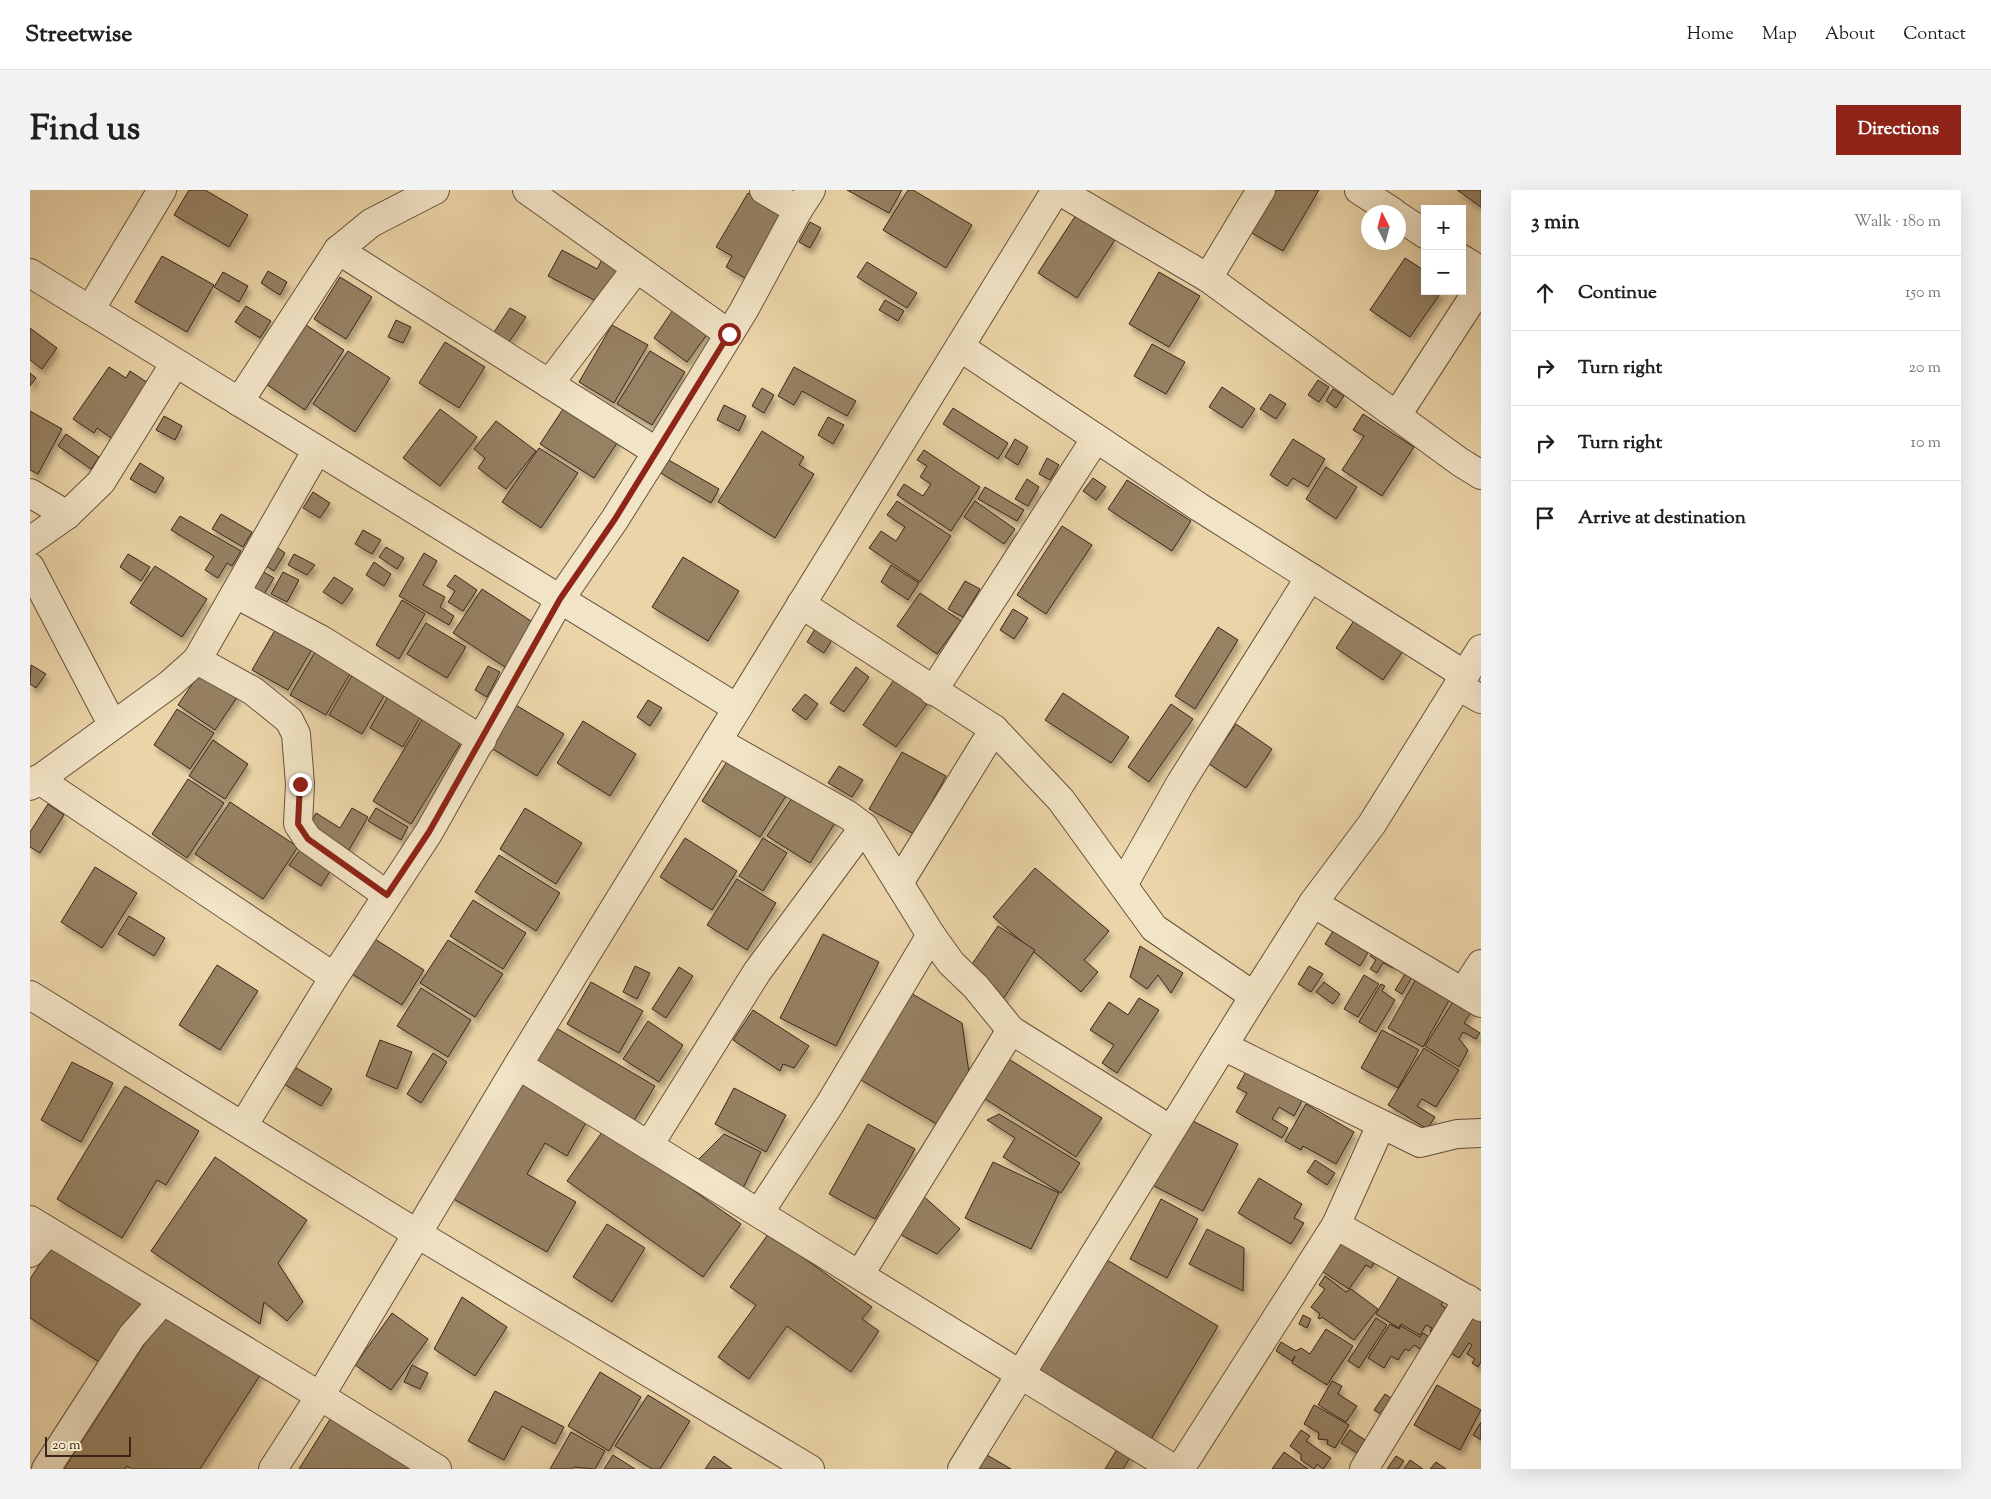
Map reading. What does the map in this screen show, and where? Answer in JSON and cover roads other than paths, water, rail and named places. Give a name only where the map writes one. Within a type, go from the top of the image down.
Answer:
[{"type":"street","points":[[90,310],[162,190]]},
{"type":"street","points":[[527,190],[729,334]]},
{"type":"street","points":[[243,1126],[334,977],[429,832],[560,599],[615,519],[657,452],[729,334],[804,200],[764,190]]},
{"type":"street","points":[[272,1469],[320,1396],[518,1065],[800,604],[1057,190],[1208,278],[1481,475]]},
{"type":"street","points":[[1208,278],[1261,190]]},
{"type":"street","points":[[1360,190],[1382,205]]},
{"type":"street","points":[[239,402],[338,250],[370,223],[417,192]]},
{"type":"street","points":[[1406,221],[1421,231]]},
{"type":"street","points":[[338,250],[657,452]]},
{"type":"street","points":[[1466,261],[1481,271]]},
{"type":"street","points":[[550,384],[636,269]]},
{"type":"street","points":[[30,273],[737,708]]},
{"type":"street","points":[[1397,416],[1471,301],[1481,280]]},
{"type":"street","points":[[960,346],[1199,507],[1310,577],[1468,687]]},
{"type":"street","points":[[30,541],[67,515],[101,482],[175,362]]},
{"type":"street","points":[[933,691],[1096,438]]},
{"type":"street","points":[[317,450],[197,660],[170,684],[34,782],[334,977]]},
{"type":"street","points":[[30,493],[67,515]]},
{"type":"street","points":[[30,567],[112,724]]},
{"type":"street","points":[[1123,885],[1180,784],[1310,577]]},
{"type":"street","points":[[236,594],[320,639],[482,740]]},
{"type":"street","points":[[800,604],[994,729],[1061,800],[1154,928],[1254,996]]},
{"type":"street","points":[[962,1469],[1312,904],[1372,824],[1468,687],[1481,649]]},
{"type":"street","points":[[197,660],[253,691],[289,720],[296,734],[300,784],[298,824],[308,839],[387,895]]},
{"type":"street","points":[[899,883],[994,729]]},
{"type":"street","points":[[717,741],[848,815],[864,827],[951,963],[976,987],[1011,1030],[1171,1130]]},
{"type":"street","points":[[649,1145],[757,972],[864,827]]},
{"type":"street","points":[[1312,904],[1472,998],[1481,964]]},
{"type":"street","points":[[759,1213],[830,1104],[932,935]]},
{"type":"street","points":[[30,995],[416,1233],[810,1469]]},
{"type":"street","points":[[860,1274],[1011,1030]]},
{"type":"street","points":[[1223,1046],[1420,1143],[1457,1134],[1481,1133]]},
{"type":"street","points":[[518,1065],[1174,1469]]},
{"type":"street","points":[[1180,1469],[1336,1224],[1381,1125]]},
{"type":"street","points":[[1336,1224],[1474,1303],[1364,1469]]},
{"type":"street","points":[[30,1254],[39,1226],[320,1396],[436,1469]]},
{"type":"street","points":[[46,1469],[132,1336],[162,1302]]}]
